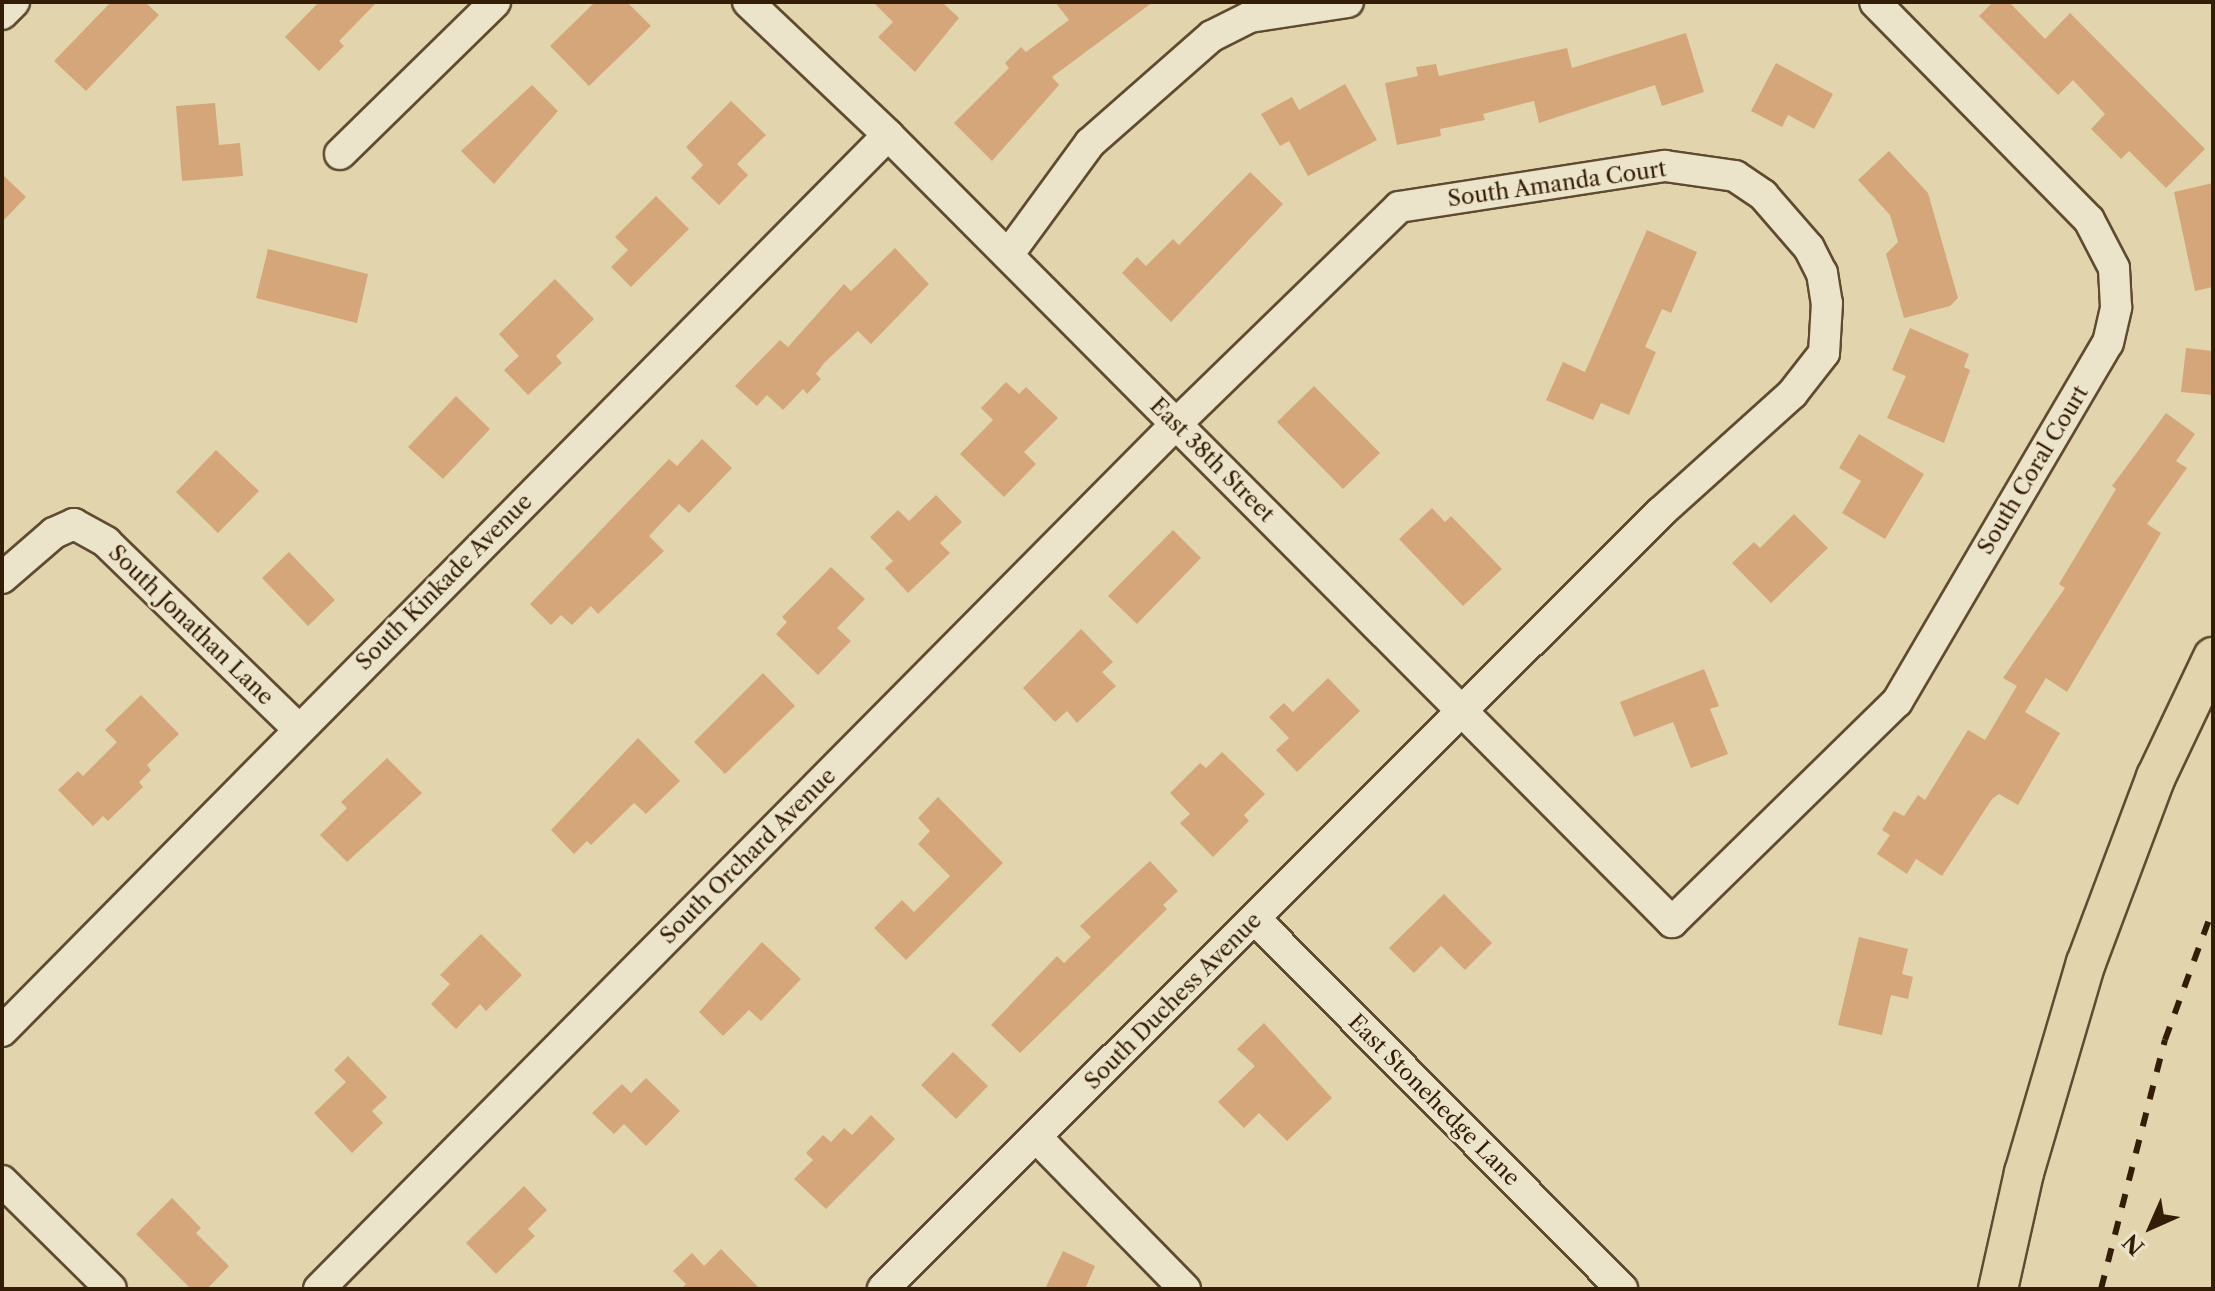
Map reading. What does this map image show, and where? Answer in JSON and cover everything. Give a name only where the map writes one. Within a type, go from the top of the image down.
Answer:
[{"type":"main road","points":[[1998,1289],[2024,1173],[2086,963],[2156,777],[2213,657]]},
{"type":"street","points":[[2,14],[14,2]]},
{"type":"street","points":[[340,154],[495,2]]},
{"type":"street","name":"East 38th Street","points":[[748,2],[888,135],[1672,922]]},
{"type":"street","points":[[1008,255],[1090,143],[1212,36],[1250,17],[1348,2]]},
{"type":"street","name":"South Coral Court","points":[[1672,922],[1897,702],[2108,343],[2116,307],[2114,268],[2089,220],[1875,2]]},
{"type":"street","name":"South Kinkade Avenue","points":[[2,1031],[888,135]]},
{"type":"street","name":"South Amanda Court","points":[[1176,424],[1399,207],[1665,166],[1735,176],[1785,217],[1822,273],[1827,303],[1824,353],[1792,394],[1661,512],[1462,711]]},
{"type":"street","name":"South Orchard Avenue","points":[[319,1289],[1176,424]]},
{"type":"street","name":"South Jonathan Lane","points":[[2,578],[54,533],[74,524],[106,542],[298,729]]},
{"type":"street","name":"South Duchess Avenue","points":[[883,1289],[1462,711]]},
{"type":"street","name":"East Stonehedge Lane","points":[[1256,920],[1618,1285]]},
{"type":"street","points":[[1036,1137],[1185,1289]]},
{"type":"street","points":[[2,1181],[111,1289]]},
{"type":"building","points":[[111,2],[145,2],[159,15],[86,91],[54,61]]},
{"type":"building","points":[[319,2],[377,2],[339,41],[344,46],[319,71],[285,37]]},
{"type":"building","points":[[595,2],[627,2],[651,26],[589,86],[550,46]]},
{"type":"building","points":[[873,2],[942,2],[959,18],[915,72],[878,37],[893,22]]},
{"type":"building","points":[[1055,2],[1153,2],[1052,77],[1059,85],[992,161],[954,123],[1009,68],[1005,63],[1021,47],[1026,52],[1069,20]]},
{"type":"building","points":[[1993,2],[2009,2],[2045,39],[2070,13],[2205,149],[2166,188],[2129,151],[2121,159],[2091,129],[2105,114],[2073,80],[2058,95],[1979,16]]},
{"type":"building","points":[[1686,33],[1704,92],[1662,106],[1655,85],[1539,123],[1534,101],[1483,114],[1485,120],[1440,129],[1441,136],[1397,145],[1385,83],[1418,76],[1416,67],[1436,64],[1439,76],[1567,48],[1572,68]]},
{"type":"building","points":[[1776,63],[1833,94],[1814,129],[1788,115],[1782,127],[1751,111]]},
{"type":"building","points":[[1345,84],[1377,140],[1308,176],[1289,141],[1280,146],[1261,114],[1292,97],[1299,110]]},
{"type":"building","points":[[532,85],[558,111],[494,184],[461,151]]},
{"type":"building","points":[[731,101],[766,135],[737,164],[748,175],[719,205],[691,178],[703,165],[686,147]]},
{"type":"building","points":[[215,103],[219,145],[240,143],[243,176],[182,181],[176,106]]},
{"type":"building","points":[[1889,151],[1928,193],[1958,298],[1950,306],[1904,318],[1886,254],[1898,242],[1890,215],[1858,180]]},
{"type":"building","points":[[1250,172],[1283,204],[1171,322],[1122,273],[1137,257],[1146,266],[1173,239],[1179,245]]},
{"type":"building","points":[[2,174],[26,197],[2,222]]},
{"type":"building","points":[[2213,183],[2213,287],[2195,291],[2174,192]]},
{"type":"building","points":[[656,196],[689,229],[631,287],[611,267],[628,250],[615,237]]},
{"type":"building","points":[[1647,230],[1697,252],[1671,313],[1662,309],[1645,347],[1656,352],[1629,415],[1601,403],[1593,420],[1546,400],[1563,362],[1585,372]]},
{"type":"building","points":[[895,248],[929,284],[871,344],[858,331],[824,363],[816,374],[821,379],[807,394],[803,389],[783,410],[767,395],[757,406],[735,386],[780,340],[788,347],[844,284],[851,291]]},
{"type":"building","points":[[268,249],[368,274],[357,323],[256,298]]},
{"type":"building","points":[[555,279],[594,319],[556,356],[562,363],[528,395],[504,370],[519,356],[499,334]]},
{"type":"building","points":[[1910,328],[1969,354],[1964,367],[1970,370],[1944,443],[1887,418],[1906,376],[1892,370]]},
{"type":"building","points":[[2186,348],[2213,351],[2213,395],[2181,392]]},
{"type":"building","points":[[1006,382],[1019,394],[1026,387],[1058,418],[1024,452],[1036,464],[1004,497],[960,454],[993,420],[981,408]]},
{"type":"building","points":[[1314,386],[1380,453],[1343,489],[1277,422]]},
{"type":"building","points":[[456,396],[490,429],[443,479],[408,447]]},
{"type":"building","points":[[2166,413],[2195,434],[2176,461],[2187,468],[2147,524],[2161,533],[2067,692],[2046,678],[2025,712],[2060,733],[2018,805],[1999,794],[1992,799],[1942,876],[1916,859],[1907,874],[1877,854],[1890,835],[1882,830],[1894,811],[1904,816],[1918,795],[1925,800],[1968,730],[1985,740],[2017,686],[2003,678],[2065,588],[2059,584],[2116,489],[2112,486]]},
{"type":"building","points":[[1859,434],[1924,474],[1885,539],[1842,513],[1861,481],[1839,468]]},
{"type":"building","points":[[702,439],[732,468],[689,513],[679,504],[649,536],[664,551],[598,614],[591,606],[572,625],[561,615],[551,625],[530,604],[669,459],[677,466]]},
{"type":"building","points":[[216,450],[259,491],[218,533],[176,492]]},
{"type":"building","points":[[936,495],[962,522],[940,543],[950,553],[908,593],[885,568],[893,561],[870,537],[898,510],[909,521]]},
{"type":"building","points":[[1432,508],[1445,522],[1451,516],[1502,569],[1463,606],[1399,539]]},
{"type":"building","points":[[1794,514],[1828,548],[1771,603],[1732,563],[1754,542],[1760,548]]},
{"type":"building","points":[[1173,530],[1201,558],[1137,624],[1108,596]]},
{"type":"building","points":[[289,552],[335,600],[308,626],[262,578]]},
{"type":"building","points":[[831,567],[865,599],[837,628],[851,641],[818,675],[776,634],[787,622],[782,617]]},
{"type":"building","points":[[1081,629],[1113,662],[1102,672],[1116,686],[1077,723],[1067,711],[1055,722],[1023,688]]},
{"type":"building","points":[[1704,669],[1719,706],[1710,709],[1728,754],[1691,768],[1673,722],[1634,737],[1620,702]]},
{"type":"building","points":[[763,673],[795,706],[725,774],[694,742]]},
{"type":"building","points":[[1328,678],[1360,711],[1297,772],[1276,750],[1289,738],[1269,717],[1284,703],[1293,712]]},
{"type":"building","points":[[141,695],[179,734],[147,765],[151,770],[139,782],[143,787],[108,821],[103,816],[93,826],[58,790],[78,771],[83,776],[117,742],[105,730]]},
{"type":"building","points":[[638,738],[680,781],[646,814],[634,803],[591,845],[587,841],[574,854],[551,830]]},
{"type":"building","points":[[1222,752],[1265,794],[1244,815],[1249,821],[1213,857],[1180,823],[1190,814],[1170,793],[1200,763],[1206,768]]},
{"type":"building","points":[[387,758],[422,793],[347,862],[320,835],[347,808],[341,802]]},
{"type":"building","points":[[938,797],[1003,863],[906,960],[874,928],[902,900],[914,912],[950,876],[918,844],[930,831],[918,818]]},
{"type":"building","points":[[1150,861],[1178,891],[1163,905],[1167,909],[1020,1053],[991,1025],[1057,956],[1064,963],[1091,937],[1080,926]]},
{"type":"building","points":[[1444,894],[1492,943],[1465,970],[1441,946],[1414,973],[1389,948]]},
{"type":"building","points":[[481,934],[522,975],[486,1011],[480,1004],[456,1029],[431,1004],[450,984],[440,975]]},
{"type":"building","points":[[1859,937],[1908,949],[1902,974],[1913,977],[1908,999],[1891,995],[1882,1035],[1838,1025]]},
{"type":"building","points":[[762,942],[801,979],[761,1021],[749,1010],[723,1036],[699,1012]]},
{"type":"building","points":[[1264,1023],[1332,1098],[1287,1141],[1259,1113],[1244,1128],[1218,1102],[1255,1066],[1237,1049]]},
{"type":"building","points":[[953,1052],[988,1086],[956,1119],[921,1085]]},
{"type":"building","points":[[348,1056],[387,1097],[372,1111],[383,1123],[352,1153],[314,1113],[346,1082],[334,1070]]},
{"type":"building","points":[[646,1078],[680,1111],[646,1146],[624,1124],[614,1134],[592,1113],[622,1084],[631,1093]]},
{"type":"building","points":[[871,1115],[895,1139],[826,1209],[794,1179],[813,1160],[806,1153],[823,1135],[831,1142],[844,1128],[852,1135]]},
{"type":"building","points":[[524,1186],[547,1210],[528,1229],[535,1236],[496,1274],[466,1243]]},
{"type":"building","points":[[172,1198],[201,1228],[196,1233],[229,1266],[207,1289],[191,1289],[136,1234]]},
{"type":"building","points":[[721,1249],[760,1289],[681,1289],[686,1284],[673,1271],[692,1253],[704,1266]]},
{"type":"building","points":[[1063,1251],[1095,1266],[1085,1289],[1045,1289]]},
{"type":"railway","points":[[2101,1289],[2165,1040],[2213,909]]}]
